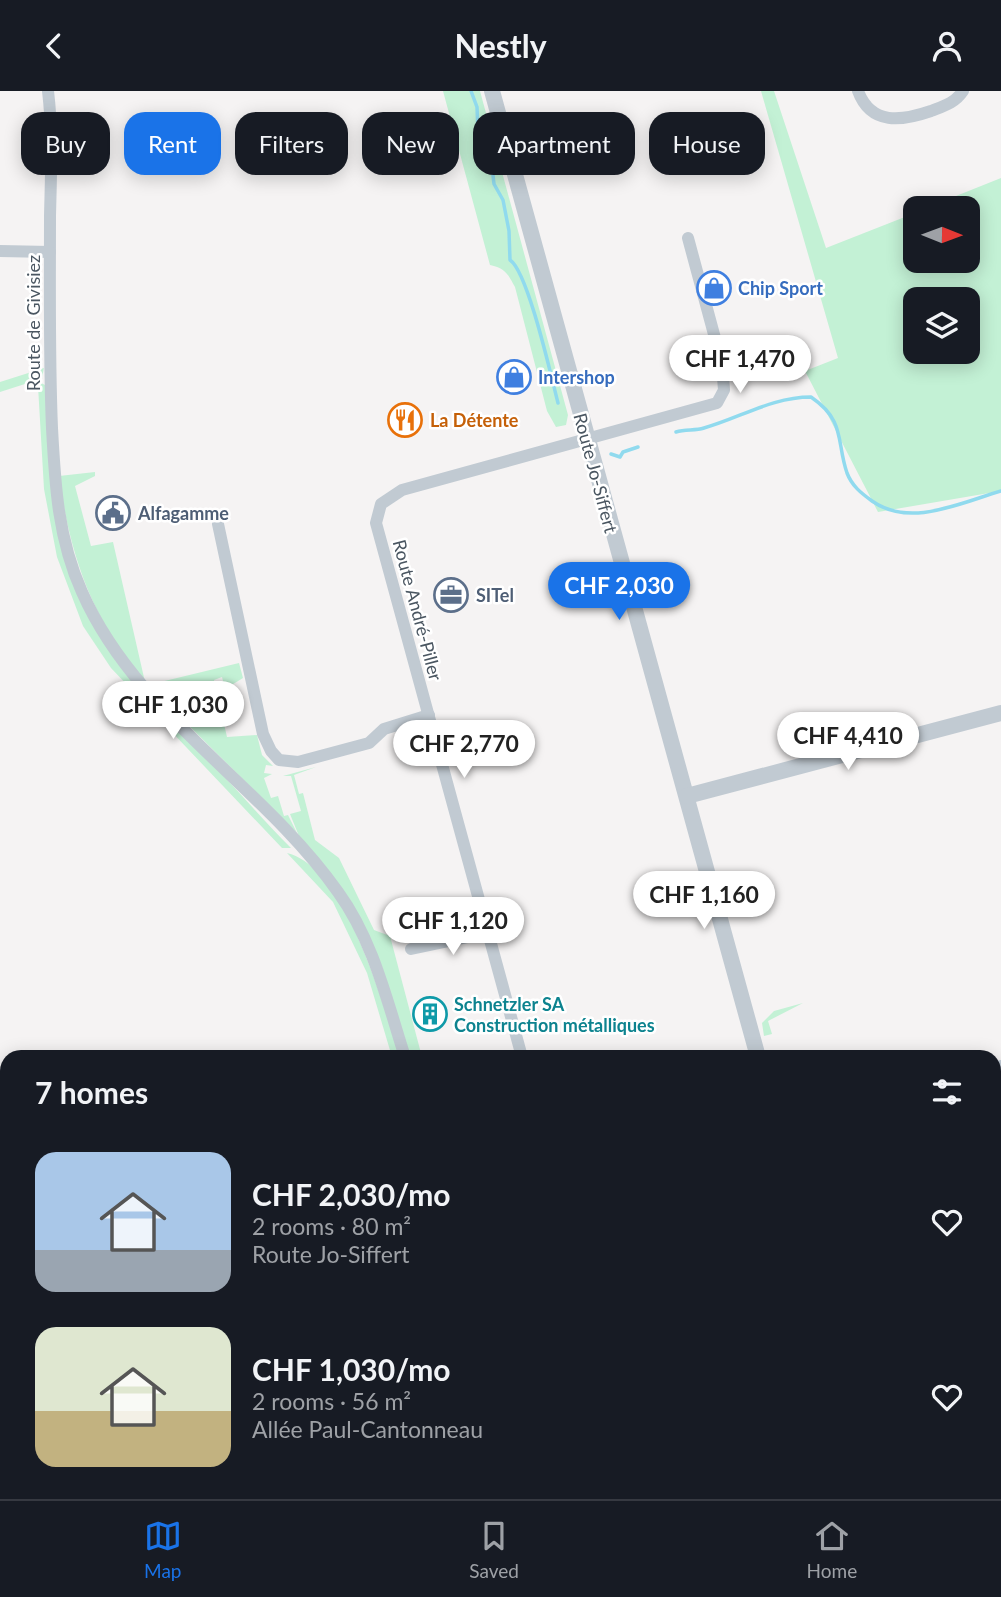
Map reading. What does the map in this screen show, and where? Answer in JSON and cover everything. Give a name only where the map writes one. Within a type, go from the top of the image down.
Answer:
[{"type":"street","name":"Route de Givisiez","points":[[48,91],[50,361],[55,494],[67,553],[95,619],[121,660],[145,689],[293,839],[339,893],[359,927],[377,970],[403,1050]]},
{"type":"street","name":"Route Jo-Siffert","points":[[492,91],[756,1050]]},
{"type":"street","points":[[858,91],[873,113],[892,120],[908,119],[947,105],[963,91]]},
{"type":"street","name":"Route André-Piller","points":[[520,1050],[376,523],[380,504],[402,490],[717,403],[724,390],[722,364],[688,239]]},
{"type":"street","points":[[0,251],[50,252]]},
{"type":"street","points":[[218,524],[263,734],[279,760],[298,762],[369,743],[384,729],[429,715]]},
{"type":"street","points":[[687,796],[1001,713]]},
{"type":"street","points":[[411,949],[487,933]]},
{"type":"green space","points":[[443,91],[480,91],[486,112],[473,112],[473,175],[503,175],[568,415],[566,425],[556,427],[547,411],[515,287],[505,272],[490,265],[459,150],[459,112],[449,112]]},
{"type":"green space","points":[[761,91],[774,91],[826,248],[903,218],[903,273],[980,273],[980,196],[956,196],[1001,178],[1001,491],[878,512],[805,371],[838,358]]},
{"type":"green space","points":[[44,368],[41,383],[45,385],[77,593],[104,642],[137,686],[291,848],[282,848],[111,668],[83,626],[57,557],[44,489],[38,386],[28,383],[0,392],[0,382]]},
{"type":"green space","points":[[95,472],[95,476],[75,486],[91,546],[113,542],[145,682],[97,611],[77,560],[70,533],[59,476]]},
{"type":"green space","points":[[239,663],[243,678],[225,689],[222,677],[214,680],[227,737],[257,735],[262,755],[273,766],[266,765],[264,773],[272,774],[264,778],[271,798],[278,796],[284,816],[288,815],[297,833],[148,685]]},
{"type":"green space","points":[[316,767],[294,775],[299,794],[303,793],[315,840],[339,858],[374,930],[390,936],[420,1050],[407,1050],[382,967],[301,841],[290,814],[301,811],[291,776],[283,776]]},
{"type":"green space","points":[[287,853],[308,864],[327,883],[344,910],[372,973],[398,1050],[390,1050],[367,973],[333,902]]},
{"type":"green space","points":[[803,1003],[768,1021],[772,1034],[764,1036],[762,1023],[774,1011]]},
{"type":"waterway","points":[[471,91],[477,107],[478,133],[491,158],[494,184],[503,200],[509,231],[510,260],[517,268],[531,303],[558,403]]},
{"type":"waterway","points":[[676,432],[704,428],[783,400],[811,397],[830,414],[835,423],[851,482],[868,498],[887,509],[902,513],[935,511],[1001,491]]},
{"type":"waterway","points":[[611,454],[620,457],[623,452],[638,447]]},
{"type":"place","name":"Chip Sport","points":[[714,288]]},
{"type":"place","name":"Intershop","points":[[514,377]]},
{"type":"place","name":"La Détente","points":[[405,420]]},
{"type":"place","name":"Alfagamme","points":[[113,513]]},
{"type":"place","name":"SITel","points":[[451,595]]},
{"type":"place","name":"Schnetzler SA Construction métalliques","points":[[430,1014]]}]
